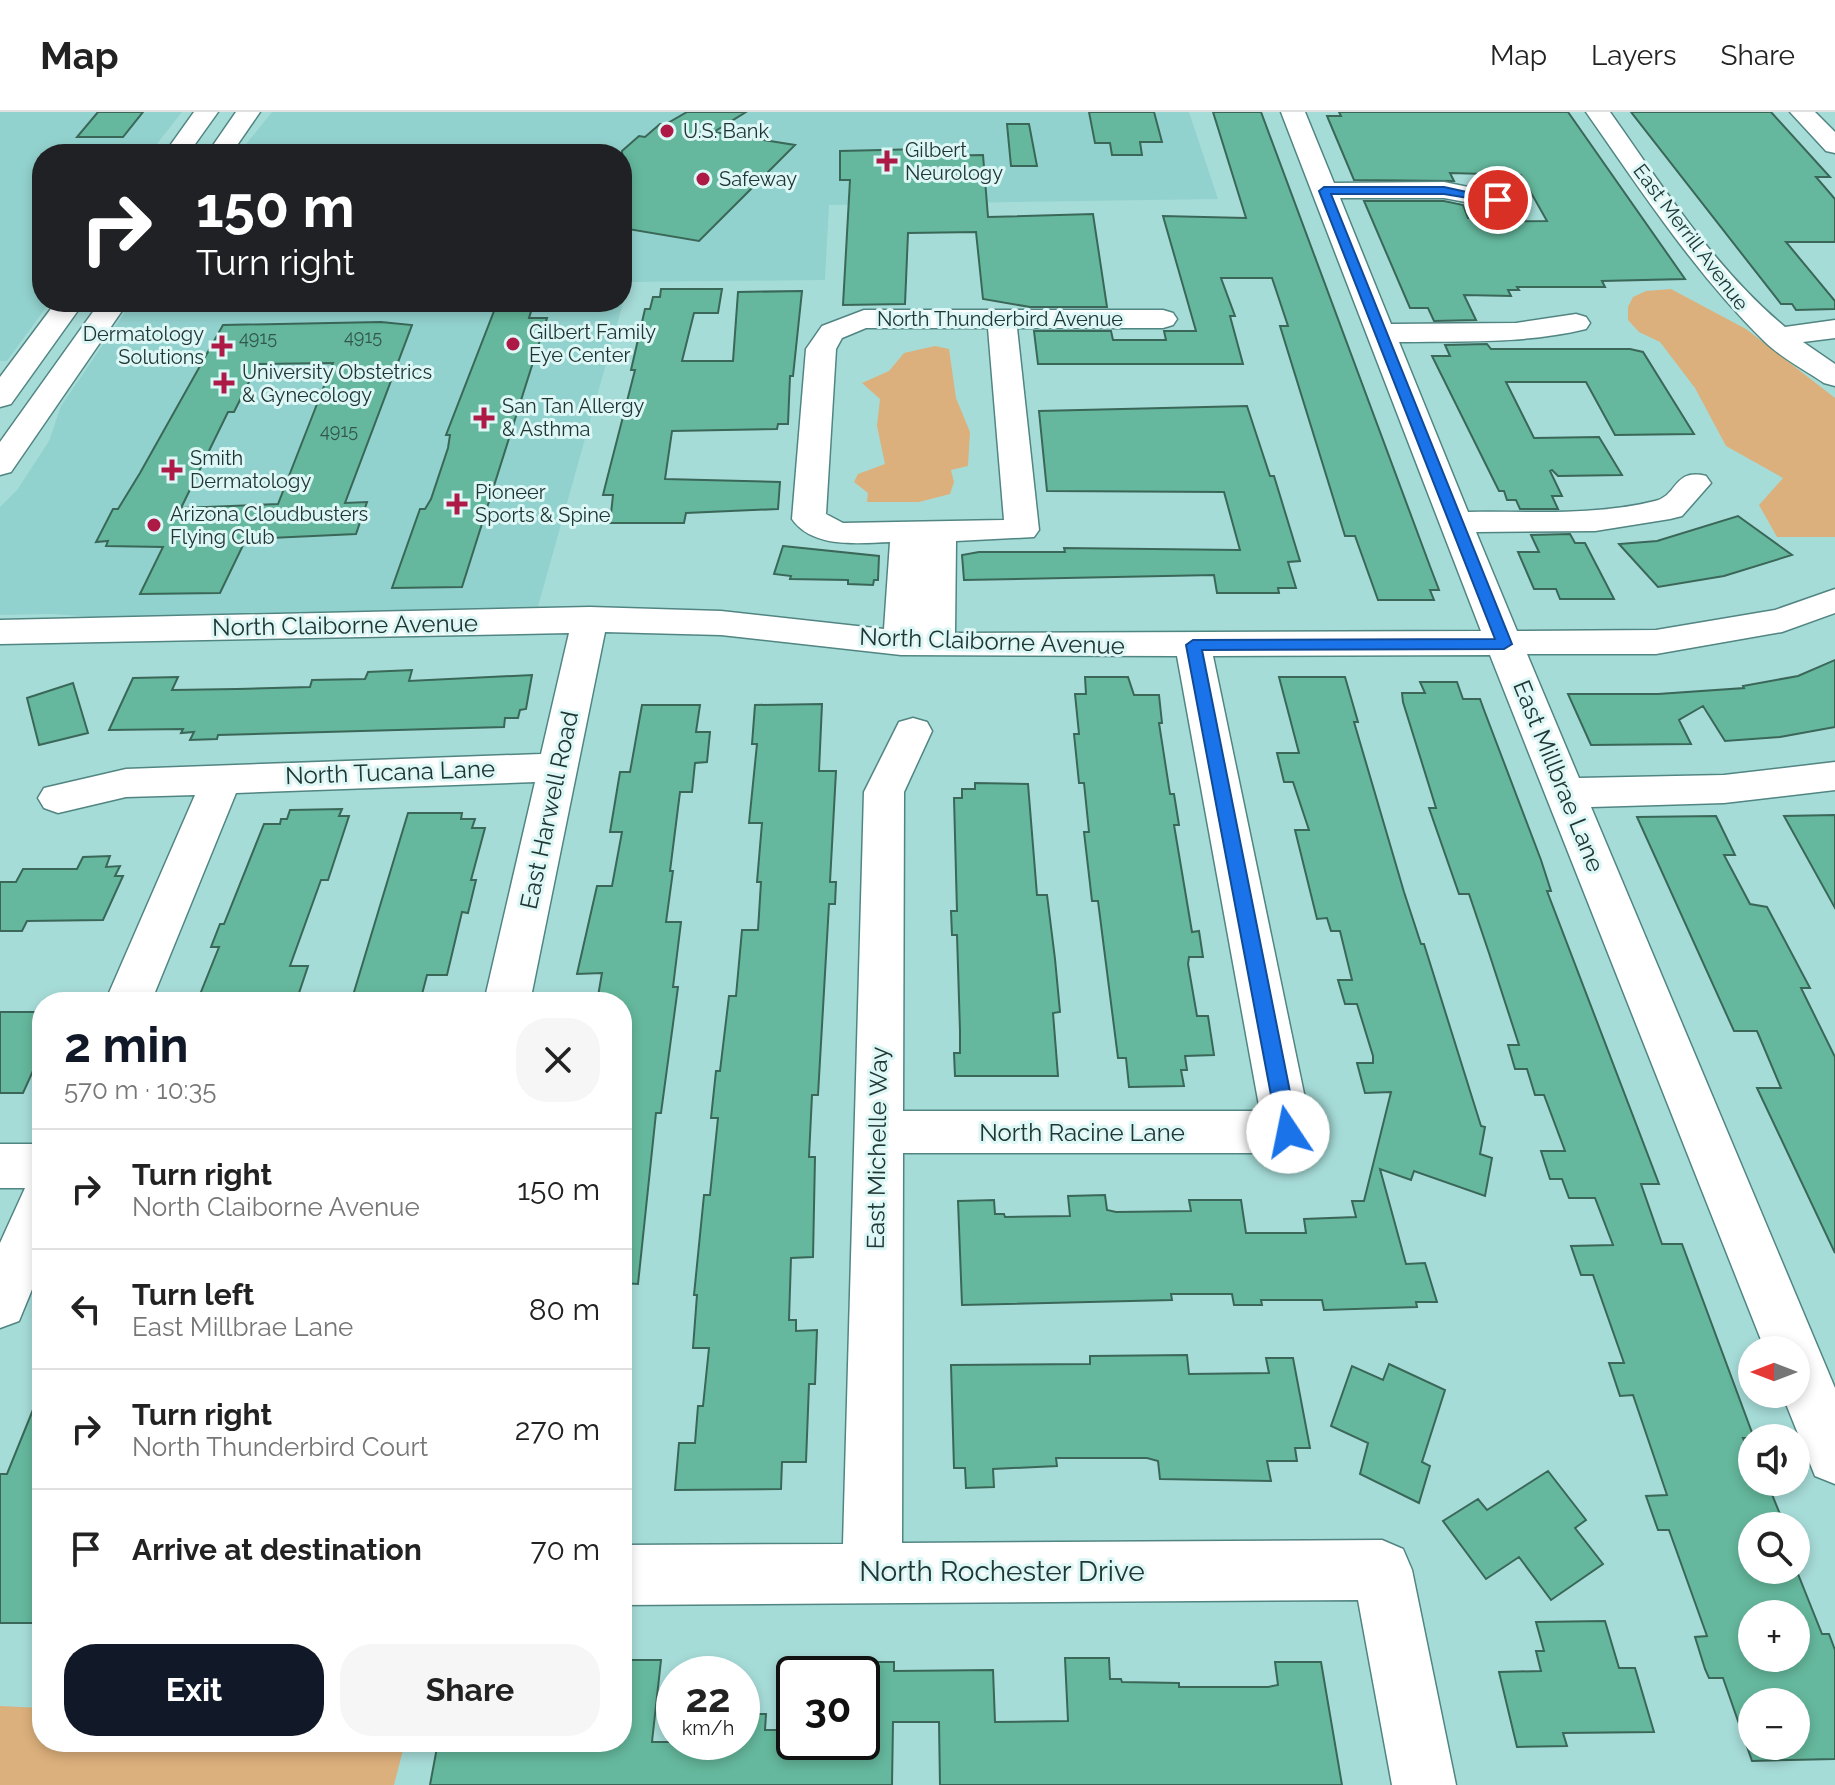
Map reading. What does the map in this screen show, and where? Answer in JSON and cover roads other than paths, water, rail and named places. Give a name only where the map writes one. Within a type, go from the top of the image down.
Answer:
[{"type":"street","points":[[183,144],[206,112]]},
{"type":"street","points":[[226,144],[248,112]]},
{"type":"street","name":"East Millbrae Lane","points":[[1293,112],[1504,644],[1786,1336]]},
{"type":"street","name":"East Merrill Avenue","points":[[1598,112],[1728,291],[1776,337],[1835,377]]},
{"type":"street","points":[[1802,112],[1835,146]]},
{"type":"street","points":[[1324,191],[1444,190],[1498,200]]},
{"type":"street","points":[[0,398],[63,312]]},
{"type":"street","points":[[0,465],[107,312]]},
{"type":"street","name":"North Thunderbird Avenue","points":[[924,530],[837,533],[809,519],[824,338],[837,328],[864,319],[1163,319]]},
{"type":"street","points":[[924,530],[1022,530],[1002,319]]},
{"type":"street","points":[[1383,333],[1516,332],[1576,323]]},
{"type":"street","points":[[1776,337],[1835,329]]},
{"type":"street","points":[[1457,522],[1595,521],[1670,509],[1695,483]]},
{"type":"street","points":[[901,643],[924,530]]},
{"type":"street","points":[[924,530],[937,644]]},
{"type":"street","name":"North Claiborne Avenue","points":[[0,632],[590,619],[721,623],[901,643],[937,644],[1656,642],[1707,636],[1782,620],[1835,600]]},
{"type":"street","name":"East Harwell Road","points":[[509,992],[590,619]]},
{"type":"street","name":"North Racine Lane","points":[[877,1132],[1288,1132],[1193,645]]},
{"type":"street","name":"East Michelle Way","points":[[872,1571],[884,792],[913,731]]},
{"type":"street","name":"North Tucana Lane","points":[[58,798],[126,783],[558,767]]},
{"type":"street","points":[[1566,793],[1724,789],[1835,776]]},
{"type":"street","points":[[132,992],[222,779]]},
{"type":"street","points":[[0,1166],[32,1166]]},
{"type":"street","points":[[0,1303],[32,1228]]},
{"type":"street","points":[[1810,1394],[1835,1456]]},
{"type":"street","name":"North Rochester Drive","points":[[632,1575],[1382,1570],[1424,1785]]},
{"type":"place","name":"U.S. Bank","points":[[667,131]]},
{"type":"place","name":"Gilbert Neurology","points":[[887,161]]},
{"type":"place","name":"Safeway","points":[[703,179]]},
{"type":"place","name":"Gilbert Family Eye Center","points":[[513,344]]},
{"type":"place","name":"Dermatology Solutions","points":[[222,346]]},
{"type":"place","name":"University Obstetrics & Gynecology","points":[[224,383]]},
{"type":"place","name":"San Tan Allergy & Asthma","points":[[484,418]]},
{"type":"place","name":"Smith Dermatology","points":[[172,470]]},
{"type":"place","name":"Pioneer Sports & Spine","points":[[457,504]]},
{"type":"place","name":"Arizona Cloudbusters Flying Club","points":[[154,525]]}]
